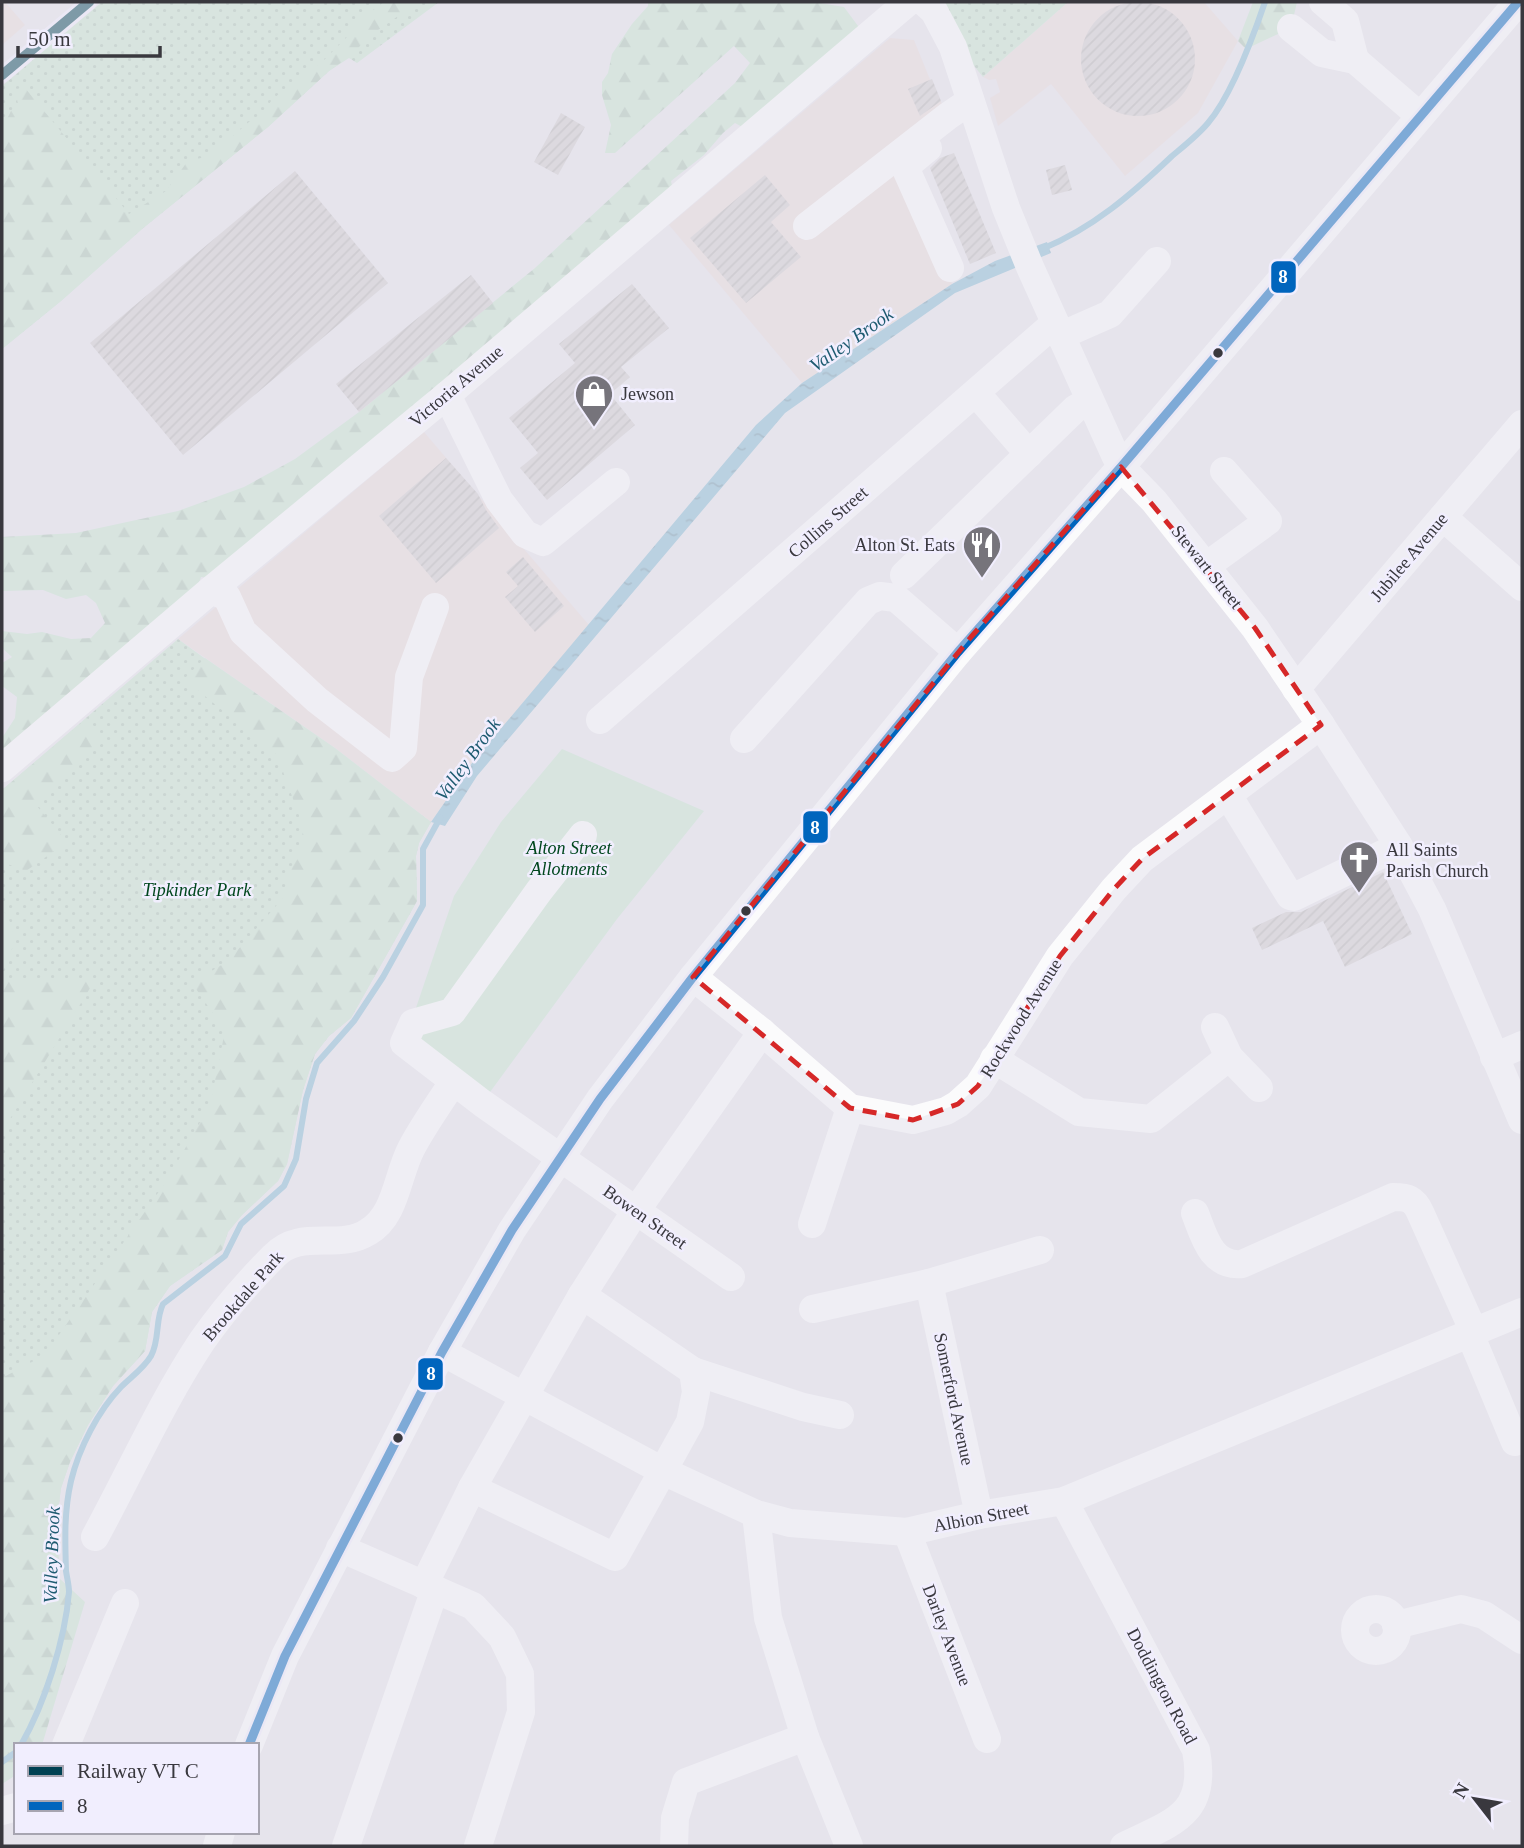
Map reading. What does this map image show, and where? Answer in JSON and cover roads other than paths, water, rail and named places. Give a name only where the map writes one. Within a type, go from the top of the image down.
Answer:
[{"type":"street","name":"Victoria Avenue","points":[[2,768],[261,548],[447,395],[908,2]]},
{"type":"street","name":"Stewart Street","points":[[924,2],[934,11],[945,29],[1019,241],[1121,467],[1154,501],[1255,628],[1399,846],[1433,909],[1522,1120]]},
{"type":"street","points":[[1324,2],[1345,21],[1355,60]]},
{"type":"street","points":[[250,1743],[285,1656],[442,1352],[512,1230],[600,1099],[693,977],[958,652],[1121,467],[1518,2]]},
{"type":"street","points":[[1291,28],[1322,53],[1355,60],[1420,116]]},
{"type":"street","points":[[807,226],[972,106]]},
{"type":"street","points":[[950,268],[905,167],[972,106]]},
{"type":"street","name":"Collins Street","points":[[600,720],[976,393],[1058,329],[1110,314],[1157,261]]},
{"type":"street","points":[[976,393],[1029,454]]},
{"type":"street","points":[[447,395],[494,490],[525,534],[542,542],[616,482]]},
{"type":"street","points":[[904,575],[1075,409],[1089,401]]},
{"type":"street","name":"Jubilee Avenue","points":[[1296,690],[1522,424]]},
{"type":"street","points":[[1206,566],[1268,521],[1224,471]]},
{"type":"street","points":[[1443,517],[1522,587]]},
{"type":"street","points":[[217,585],[227,597],[243,632],[317,700],[392,758],[404,748],[410,677],[435,607]]},
{"type":"street","points":[[744,739],[868,601],[880,596],[896,598],[958,652]]},
{"type":"street","name":"Rockwood Avenue","points":[[850,1108],[913,1120],[933,1116],[968,1096],[978,1086],[1060,956],[1142,859],[1321,725]]},
{"type":"street","points":[[1227,795],[1290,895],[1294,897],[1399,846]]},
{"type":"street","points":[[560,1157],[453,1082],[404,1043],[413,1023],[452,1012],[583,835]]},
{"type":"street","points":[[693,977],[850,1108],[813,1224]]},
{"type":"street","points":[[1215,1027],[1229,1057],[1259,1088]]},
{"type":"street","points":[[346,1846],[430,1587],[472,1488],[582,1295],[636,1211],[762,1032]]},
{"type":"street","points":[[1494,1057],[1522,1045]]},
{"type":"street","points":[[994,1059],[1079,1112],[1151,1119],[1229,1057]]},
{"type":"street","name":"Brookdale Park","points":[[95,1537],[202,1341],[276,1253],[300,1241],[342,1241],[356,1238],[371,1231],[381,1221],[389,1208],[401,1169],[453,1082]]},
{"type":"street","name":"Bowen Street","points":[[560,1157],[730,1277]]},
{"type":"street","points":[[1195,1213],[1210,1251],[1220,1260],[1233,1265],[1242,1264],[1393,1197],[1407,1197],[1415,1202],[1472,1333],[1515,1442]]},
{"type":"street","points":[[813,1309],[929,1283],[1040,1250]]},
{"type":"street","name":"Somerford Avenue","points":[[929,1283],[979,1515]]},
{"type":"street","points":[[582,1295],[693,1371],[803,1407],[840,1415]]},
{"type":"street","name":"Albion Street","points":[[442,1352],[663,1471],[756,1514],[790,1523],[906,1532],[979,1515],[1064,1501],[1522,1312]]},
{"type":"street","points":[[472,1488],[615,1558],[691,1422],[696,1392],[693,1371]]},
{"type":"street","name":"Doddington Road","points":[[1064,1501],[1196,1750],[1200,1774],[1196,1796],[1187,1811],[1171,1823],[1124,1846]]},
{"type":"street","points":[[756,1514],[768,1618],[805,1737],[849,1846]]},
{"type":"street","name":"Darley Avenue","points":[[906,1532],[987,1739]]},
{"type":"street","points":[[340,1548],[473,1606],[502,1637],[520,1674],[521,1712],[478,1846]]},
{"type":"street","points":[[67,1743],[125,1603]]},
{"type":"street","points":[[1396,1625],[1461,1609],[1484,1615],[1522,1640]]},
{"type":"street","points":[[674,1846],[675,1818],[686,1782],[805,1737]]},
{"type":"water","points":[[1047,242],[1051,253],[955,293],[785,413],[477,776],[445,826],[431,822],[472,763],[756,425],[802,383],[952,284],[995,261]]},
{"type":"waterway","name":"Valley Brook","points":[[1042,249],[1061,241],[1111,209],[1204,127],[1217,111],[1233,82],[1265,2]]},
{"type":"waterway","name":"Valley Brook","points":[[22,1743],[46,1691],[67,1611],[67,1503],[71,1481],[84,1443],[113,1397],[151,1356],[163,1304],[225,1256],[241,1224],[284,1186],[296,1159],[306,1099],[317,1063],[354,1021],[383,977],[423,905],[423,849],[440,818]]},
{"type":"waterway","name":"Valley Brook","points":[[2,1762],[14,1753]]},
{"type":"place","name":"Jewson","points":[[594,428]]},
{"type":"place","name":"Alton St. Eats","points":[[982,579]]},
{"type":"place","name":"All Saints Parish Church","points":[[1359,894]]},
{"type":"park label","name":"Alton Street Allotments","points":[[569,858]]},
{"type":"park label","name":"Tipkinder Park","points":[[197,890]]}]
